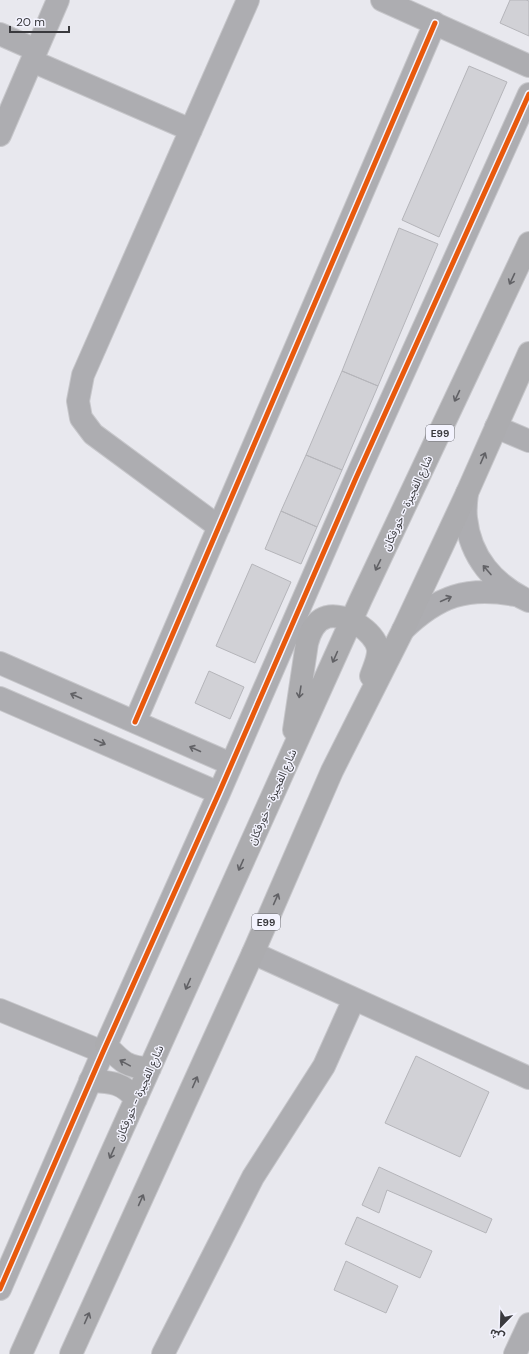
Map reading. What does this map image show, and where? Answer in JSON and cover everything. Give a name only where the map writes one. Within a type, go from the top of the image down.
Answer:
[{"type":"highway","name":"شارع الفجيرة - خورفكان","points":[[21,1354],[351,622],[529,243]]},
{"type":"highway","name":"E99","points":[[71,1354],[253,953],[332,771],[404,630],[529,353]]},
{"type":"highway","points":[[290,757],[307,643],[310,632],[317,623],[327,617],[338,616],[364,628],[373,637],[378,649],[376,662],[332,771]]},
{"type":"highway","points":[[104,1048],[120,1061],[129,1065],[139,1068],[150,1068]]},
{"type":"highway","points":[[90,1081],[110,1082],[121,1085],[130,1091],[136,1099]]},
{"type":"street","points":[[0,135],[58,0]]},
{"type":"street","points":[[219,526],[93,434],[81,418],[78,401],[83,375],[248,0]]},
{"type":"street","points":[[382,0],[529,66]]},
{"type":"street","points":[[135,722],[435,24]]},
{"type":"street","points":[[0,34],[34,55],[191,130]]},
{"type":"street","points":[[0,1289],[104,1048],[219,794],[356,478],[529,94]]},
{"type":"street","points":[[496,427],[529,441]]},
{"type":"street","points":[[467,493],[465,517],[470,541],[481,563],[497,581],[523,598]]},
{"type":"street","points":[[404,630],[435,604],[454,596],[482,591],[496,591],[523,598]]},
{"type":"street","points":[[0,663],[231,764]]},
{"type":"street","points":[[0,698],[219,794]]},
{"type":"street","points":[[253,953],[529,1078]]},
{"type":"street","points":[[163,1354],[253,1176],[324,1066],[354,999]]},
{"type":"street","points":[[0,1010],[104,1048]]},
{"type":"street","points":[[515,1354],[529,1324]]},
{"type":"building","points":[[510,0],[529,1],[529,36],[500,23]]},
{"type":"building","points":[[469,66],[507,82],[439,237],[402,220]]},
{"type":"building","points":[[399,228],[438,244],[378,386],[342,371]]},
{"type":"building","points":[[342,371],[378,386],[342,470],[306,455]]},
{"type":"building","points":[[306,455],[342,470],[317,527],[281,511]]},
{"type":"building","points":[[281,511],[317,527],[301,564],[265,549]]},
{"type":"building","points":[[252,564],[291,582],[255,663],[216,646]]},
{"type":"building","points":[[209,671],[244,687],[230,719],[195,703]]},
{"type":"building","points":[[416,1056],[489,1092],[460,1157],[385,1123]]},
{"type":"building","points":[[379,1167],[492,1219],[486,1233],[387,1190],[379,1213],[362,1205]]},
{"type":"building","points":[[357,1217],[432,1251],[420,1278],[345,1244]]},
{"type":"building","points":[[346,1261],[398,1286],[386,1313],[334,1290]]},
{"type":"cycle path","points":[[135,722],[435,23]]},
{"type":"cycle path","points":[[0,1289],[356,478],[529,94]]}]
